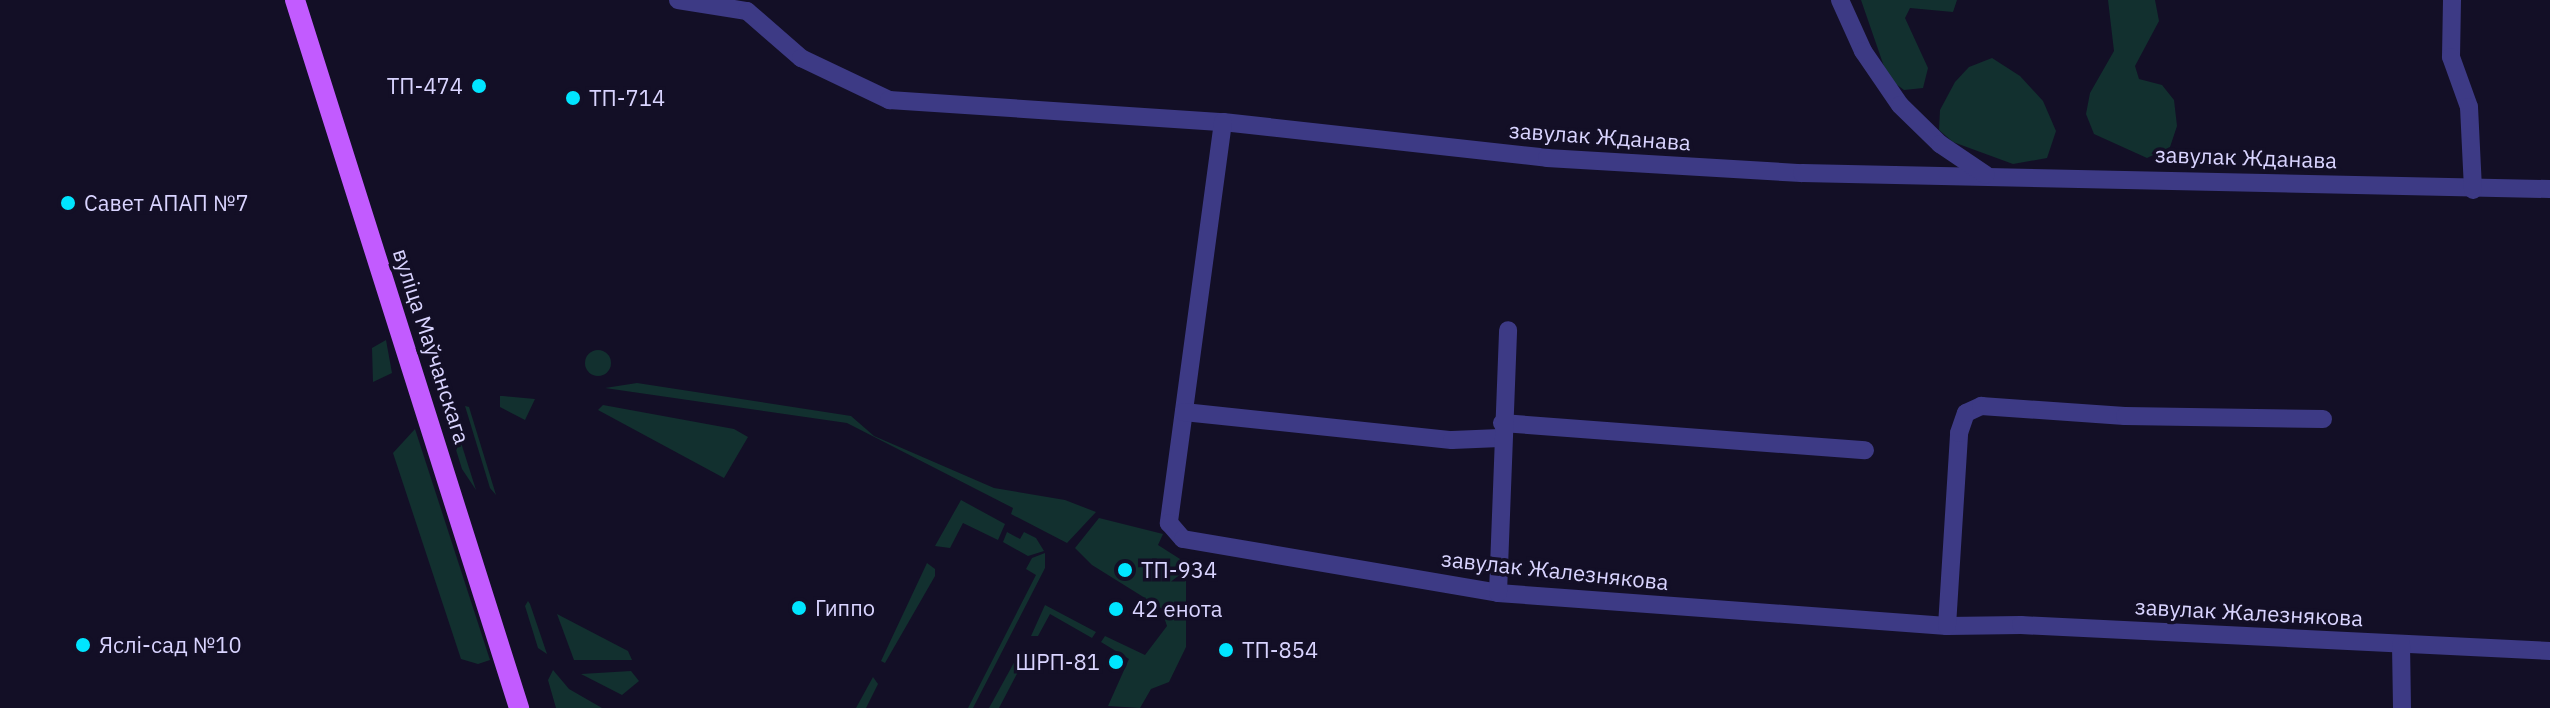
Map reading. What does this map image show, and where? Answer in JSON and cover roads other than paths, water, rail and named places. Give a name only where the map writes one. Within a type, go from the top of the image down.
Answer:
[{"type":"main road","name":"вуліца Маўчанскага","points":[[295,0],[519,708]]},
{"type":"street","name":"завулак Жданава","points":[[678,0],[747,11],[801,58],[889,100],[1223,122],[1547,158],[1802,173],[1986,175],[2473,190],[2550,189]]},
{"type":"street","points":[[1840,0],[1863,51],[1900,105],[1940,144],[1986,175]]},
{"type":"street","points":[[2452,0],[2451,57],[2469,107],[2473,190]]},
{"type":"street","points":[[1223,122],[1184,412],[1452,440],[1501,430],[1865,450]]},
{"type":"street","points":[[1498,593],[1501,430],[1508,330]]},
{"type":"street","points":[[1947,626],[1959,433],[1966,413],[1981,406],[2125,416],[2323,419]]},
{"type":"street","name":"завулак Жалезнякова","points":[[1184,412],[1169,523],[1183,539],[1498,593],[1947,626],[2550,651]]},
{"type":"street","points":[[2401,644],[2402,708]]},
{"type":"place","name":"ТП-474","points":[[479,86]]},
{"type":"place","name":"ТП-714","points":[[573,98]]},
{"type":"place","name":"Савет АПАП №7","points":[[68,203]]},
{"type":"place","name":"ТП-934","points":[[1125,570]]},
{"type":"place","name":"Гиппо","points":[[799,608]]},
{"type":"place","name":"42 енота","points":[[1116,609]]},
{"type":"place","name":"Яслі-сад №10","points":[[83,645]]},
{"type":"place","name":"ТП-854","points":[[1226,650]]},
{"type":"place","name":"ШРП-81","points":[[1116,662]]}]
